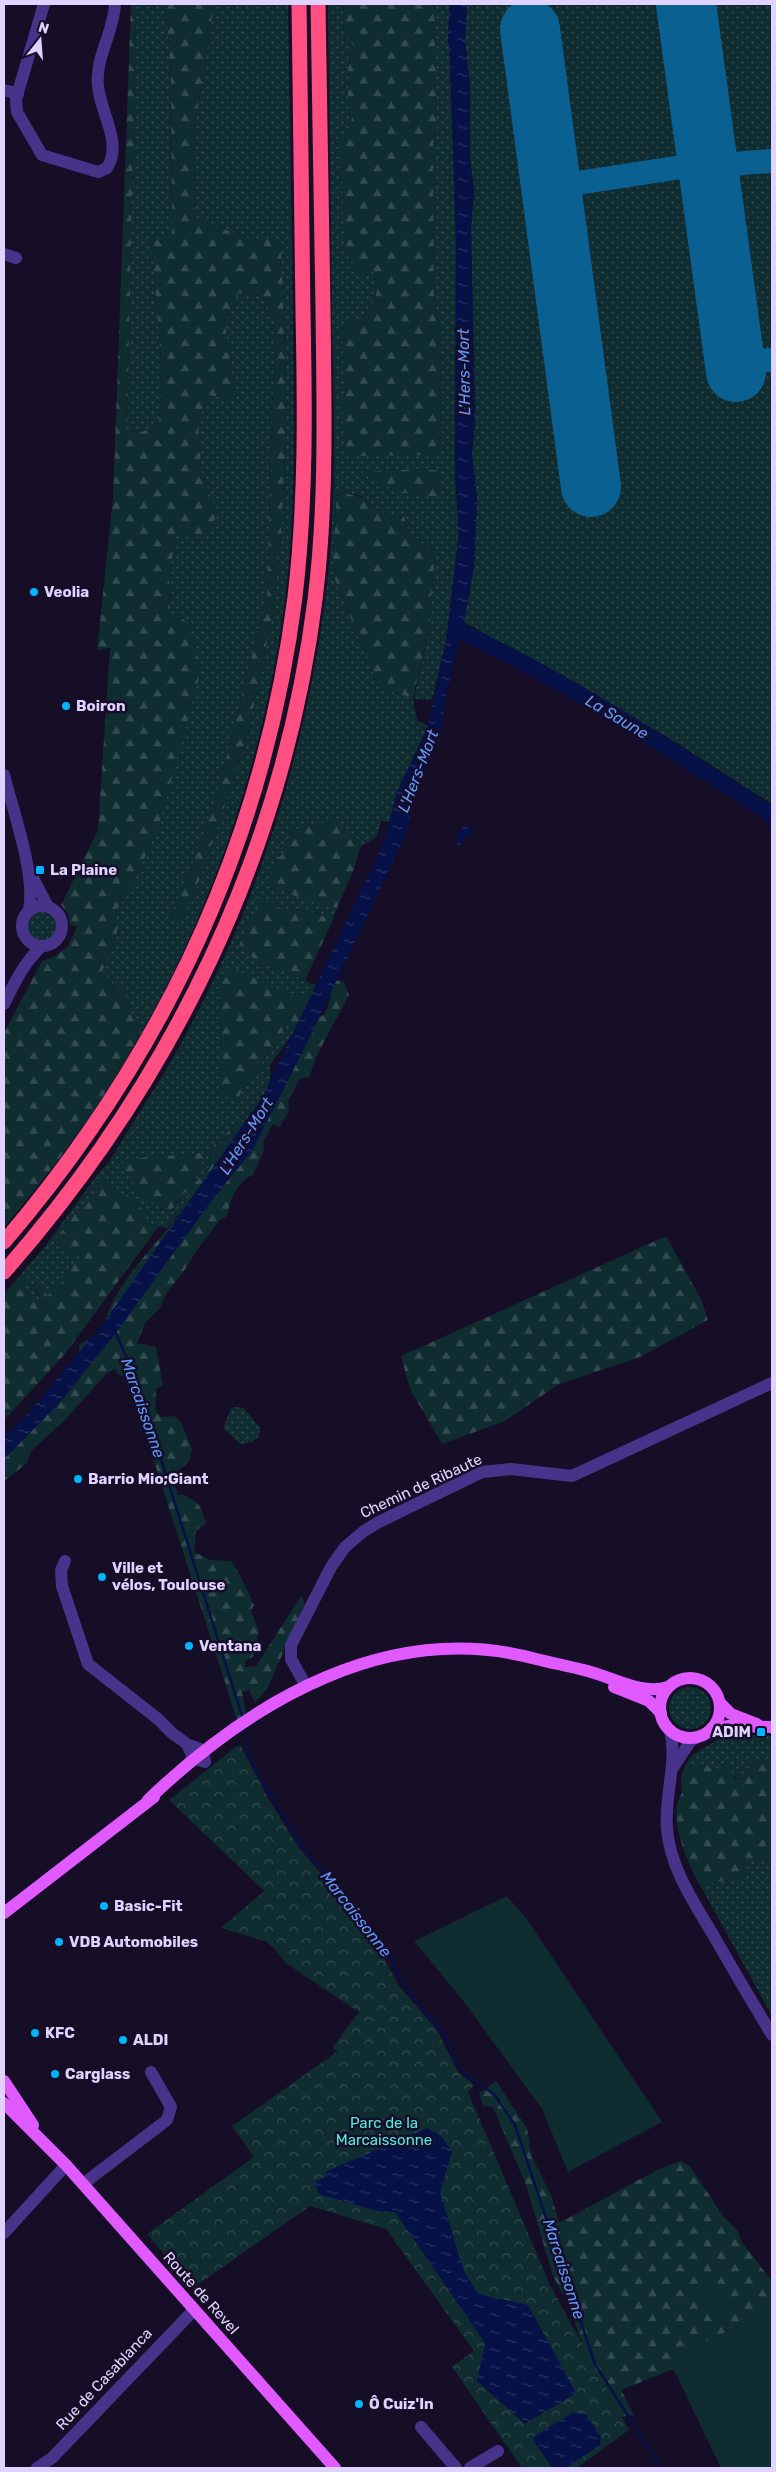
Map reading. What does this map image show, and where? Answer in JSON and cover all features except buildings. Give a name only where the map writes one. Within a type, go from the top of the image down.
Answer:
[{"type":"highway","points":[[4,1242],[58,1177],[115,1096],[178,985],[204,929],[236,848],[256,786],[275,709],[295,596],[303,493],[304,406],[299,4]]},
{"type":"highway","points":[[4,1272],[95,1159],[125,1115],[173,1036],[216,950],[249,869],[267,818],[290,732],[315,599],[324,459],[318,4]]},
{"type":"main road","points":[[4,1913],[255,1717],[306,1686],[336,1672],[370,1661],[437,1649],[502,1652],[652,1690],[668,1687],[683,1679],[700,1679],[713,1688],[720,1704],[731,1714],[767,1726]]},
{"type":"main road","points":[[563,1666],[649,1701],[660,1713],[670,1730],[682,1737],[696,1737],[719,1726],[767,1726]]},
{"type":"main road","points":[[660,1713],[662,1696],[668,1687]]},
{"type":"main road","points":[[712,1728],[719,1717],[720,1704]]},
{"type":"main road","name":"Route de Revel","points":[[4,2081],[42,2140]]},
{"type":"main road","name":"Route de Revel","points":[[4,2103],[66,2165],[335,2468]]},
{"type":"street","points":[[44,4],[18,94],[16,109],[40,153],[47,158],[95,172],[105,171],[109,165],[112,140],[99,95],[97,79],[100,59],[114,21],[115,4]]},
{"type":"street","points":[[4,90],[18,94]]},
{"type":"street","points":[[4,775],[26,863],[30,902],[29,910]]},
{"type":"street","points":[[4,1004],[30,958],[42,946],[54,942],[62,931],[61,918],[58,912],[47,905],[26,863]]},
{"type":"street","points":[[17,978],[27,940],[21,926],[22,919],[29,910],[36,906],[47,905]]},
{"type":"street","points":[[27,940],[42,946]]},
{"type":"street","name":"Chemin de Ribaute","points":[[306,1686],[291,1659],[292,1645],[332,1567],[345,1547],[364,1530],[482,1472],[498,1469],[572,1476],[772,1383]]},
{"type":"street","points":[[64,1561],[61,1570],[62,1586],[88,1664],[187,1744],[196,1746],[201,1758]]},
{"type":"street","points":[[670,1730],[672,1769],[667,1800],[667,1829],[672,1853],[681,1878],[772,2035]]},
{"type":"street","points":[[672,1769],[696,1737]]},
{"type":"street","points":[[83,2184],[167,2120],[171,2107],[151,2072]]},
{"type":"street","points":[[4,2232],[66,2165]]},
{"type":"street","name":"Rue de Casablanca","points":[[37,2468],[52,2458],[194,2310]]},
{"type":"street","points":[[421,2427],[456,2468]]},
{"type":"street","points":[[470,2468],[498,2451]]},
{"type":"green space","points":[[131,4],[136,4],[127,431],[142,432],[159,423],[162,370],[151,238],[172,236],[171,79],[166,4],[214,4],[193,140],[196,218],[254,241],[266,237],[281,245],[287,420],[281,535],[273,612],[246,743],[192,901],[177,922],[172,920],[171,913],[182,893],[216,798],[267,596],[275,321],[262,296],[238,293],[225,324],[236,401],[209,395],[198,420],[201,469],[217,515],[205,538],[175,535],[169,582],[170,613],[190,623],[200,674],[158,828],[130,889],[117,910],[117,934],[102,972],[115,986],[126,993],[132,1018],[142,1032],[95,1109],[42,1181],[4,1227],[4,1033],[42,961],[55,956],[68,946],[77,927],[70,925],[68,914],[61,905],[98,830],[110,648],[97,650],[113,499]]},
{"type":"green space","points":[[136,4],[166,4],[171,79],[172,237],[151,239],[162,370],[159,423],[142,432],[127,431]]},
{"type":"green space","points":[[214,4],[288,4],[294,429],[293,495],[289,560],[286,592],[266,706],[252,763],[235,819],[216,874],[194,928],[142,1032],[132,1018],[126,993],[115,986],[102,972],[117,934],[117,910],[130,889],[170,613],[169,582],[175,534],[217,515],[201,469],[198,420],[209,395],[236,400],[225,324],[237,293],[262,296],[275,321],[267,596],[216,798],[182,893],[171,913],[172,920],[177,921],[192,901],[246,743],[273,612],[281,535],[287,420],[281,245],[254,241],[196,218],[193,140]]},
{"type":"green space","points":[[328,4],[343,4],[344,36],[354,40],[348,70],[348,101],[353,110],[350,128],[377,287],[375,298],[360,321],[346,322],[343,374],[346,391],[342,400],[436,455],[442,438],[441,332],[434,299],[433,143],[437,117],[433,4],[450,4],[448,37],[456,244],[455,475],[459,534],[446,641],[432,700],[413,699],[417,720],[428,726],[397,792],[389,822],[381,821],[376,838],[361,846],[349,830],[292,831],[283,854],[315,904],[337,908],[333,920],[316,913],[279,908],[258,961],[305,980],[311,984],[308,992],[295,997],[230,968],[218,1009],[223,1059],[220,1077],[240,1094],[290,1019],[293,1033],[270,1065],[270,1080],[261,1101],[247,1120],[239,1121],[212,1147],[209,1167],[196,1182],[191,1180],[203,1160],[142,1193],[161,1209],[172,1211],[184,1192],[188,1193],[189,1205],[179,1213],[167,1228],[145,1222],[78,1253],[83,1257],[68,1285],[47,1296],[35,1288],[41,1303],[38,1305],[21,1291],[28,1281],[12,1287],[4,1301],[4,1294],[46,1245],[97,1175],[109,1162],[166,1070],[200,1008],[248,901],[277,817],[301,731],[319,643],[332,525],[334,407]],"holes":[[[337,491],[361,496],[387,516],[404,517],[409,532],[435,554],[429,630],[414,698],[379,688],[335,579],[333,555]]]},
{"type":"green space","points":[[343,4],[433,4],[434,8],[437,117],[433,143],[434,299],[441,332],[442,438],[436,455],[350,456],[343,434],[342,400],[346,391],[343,374],[342,326],[346,322],[360,321],[375,298],[377,287],[373,272],[359,274],[347,253],[343,221],[341,135],[350,128],[353,110],[348,102],[348,70],[354,40],[344,36]]},
{"type":"green space","points":[[467,4],[667,4],[717,375],[772,368],[772,804],[667,737],[464,622],[474,566],[477,498],[472,455],[475,418],[471,228],[474,191],[470,160],[470,86],[465,40]]},
{"type":"green space","points":[[706,4],[772,4],[772,154],[742,157],[726,149]]},
{"type":"green space","points":[[772,167],[772,354],[759,349],[750,332],[730,187],[733,181],[742,173],[753,169]]},
{"type":"green space","points":[[439,470],[441,497],[400,492],[382,485],[362,472]]},
{"type":"green space","points":[[337,491],[361,497],[387,516],[404,517],[409,532],[435,554],[429,630],[413,698],[379,688],[335,579],[333,555]]},
{"type":"green space","points":[[333,820],[349,830],[361,846],[353,872],[337,908],[314,904],[310,898],[302,899],[268,884],[276,860],[283,854],[292,831]]},
{"type":"green space","points":[[270,900],[279,908],[316,913],[333,920],[305,980],[258,961],[238,948],[258,902]]},
{"type":"green space","points":[[43,910],[55,914],[59,926],[55,938],[43,942],[31,938],[27,926],[31,914]]},
{"type":"green space","points":[[230,967],[295,997],[308,992],[311,984],[324,983],[317,1002],[318,1017],[324,1015],[331,998],[328,992],[334,980],[344,982],[349,995],[316,1057],[309,1077],[300,1079],[288,1101],[289,1111],[280,1127],[273,1124],[263,1142],[264,1150],[253,1175],[239,1186],[230,1204],[227,1216],[219,1221],[167,1292],[160,1308],[145,1323],[137,1343],[156,1347],[163,1385],[156,1389],[155,1410],[161,1417],[174,1416],[181,1422],[192,1449],[189,1462],[173,1474],[177,1494],[194,1500],[200,1506],[206,1523],[196,1531],[194,1552],[210,1560],[231,1561],[254,1605],[251,1611],[259,1631],[253,1657],[245,1661],[245,1667],[256,1666],[301,1596],[305,1603],[267,1689],[255,1703],[249,1690],[242,1692],[246,1713],[237,1720],[143,1427],[131,1381],[117,1373],[115,1369],[107,1373],[65,1420],[32,1450],[26,1464],[4,1481],[4,1459],[60,1402],[81,1376],[79,1345],[86,1340],[106,1343],[106,1319],[117,1294],[145,1255],[182,1210],[189,1205],[188,1193],[184,1192],[171,1211],[163,1209],[148,1200],[136,1187],[121,1165],[125,1159],[202,1153],[203,1160],[191,1180],[196,1182],[209,1167],[212,1147],[239,1121],[247,1120],[246,1132],[241,1144],[209,1189],[199,1213],[237,1165],[264,1115],[281,1089],[295,1057],[295,1040],[290,1020],[240,1094],[240,1100],[234,1101],[222,1094],[220,1077],[223,1059],[218,1009],[220,978]]},
{"type":"green space","points":[[102,1178],[117,1188],[123,1195],[126,1194],[147,1213],[145,1222],[158,1227],[65,1354],[4,1420],[4,1301],[12,1287],[28,1277],[29,1281],[21,1291],[38,1305],[41,1303],[35,1287],[41,1286],[47,1296],[58,1285],[68,1285],[62,1274],[83,1257],[78,1253],[70,1256],[54,1241],[84,1203],[89,1202]]},
{"type":"green space","points":[[666,1236],[701,1299],[708,1320],[640,1357],[559,1384],[505,1421],[442,1444],[410,1389],[401,1356]]},
{"type":"green space","points":[[234,1407],[244,1408],[260,1428],[259,1436],[255,1440],[240,1444],[223,1428],[231,1409]]},
{"type":"green space","points":[[686,1687],[694,1687],[705,1693],[711,1708],[705,1723],[694,1729],[686,1729],[675,1723],[669,1712],[669,1704],[675,1693]]},
{"type":"green space","points":[[724,1736],[772,1736],[772,1760],[752,1762],[746,1777],[726,1776],[708,1766],[685,1766],[692,1755]]},
{"type":"green space","name":"Parc de la Marcaissonne","points":[[237,1746],[241,1746],[268,1798],[299,1848],[366,1925],[399,1986],[437,2030],[458,2072],[474,2085],[468,2092],[550,2285],[629,2430],[577,2468],[522,2468],[452,2367],[474,2351],[386,2229],[310,2206],[193,2288],[147,2234],[254,2157],[232,2126],[338,2051],[332,2048],[359,2012],[287,1964],[273,1947],[265,1941],[221,1928],[264,1891],[169,1800]]},
{"type":"green space","points":[[772,1760],[772,1864],[760,1859],[743,1857],[747,1877],[700,1885],[680,1840],[676,1814],[682,1793],[681,1778],[685,1766],[708,1766],[714,1771],[730,1766],[734,1779],[746,1777],[752,1762]]},
{"type":"green space","points":[[742,1857],[760,1859],[772,1864],[772,2016],[700,1885],[746,1877]]},
{"type":"green space","points":[[507,1896],[526,1918],[662,2122],[568,2172],[542,2109],[464,2002],[414,1941]]},
{"type":"green space","points":[[496,2081],[527,2128],[531,2155],[551,2195],[559,2223],[659,2169],[680,2161],[690,2166],[723,2216],[738,2231],[741,2241],[772,2281],[772,2309],[670,2360],[674,2369],[621,2390],[634,2415],[619,2417],[588,2361],[569,2305],[553,2276],[526,2185],[493,2107],[483,2106],[479,2093]]},
{"type":"green space","points":[[715,2280],[732,2314],[718,2322],[700,2288]]},
{"type":"green space","points":[[772,2309],[772,2468],[721,2468],[669,2360]]},
{"type":"water","name":"L'Hers-Mort","points":[[450,4],[467,4],[465,40],[470,86],[470,160],[474,191],[471,228],[475,418],[472,455],[477,498],[474,566],[464,622],[446,694],[442,726],[434,753],[413,795],[409,826],[396,856],[304,1049],[252,1151],[212,1200],[115,1334],[60,1402],[4,1459],[4,1437],[28,1413],[105,1321],[262,1098],[384,842],[397,792],[428,726],[446,641],[459,534],[455,475],[456,244],[448,37]]},
{"type":"water","points":[[470,826],[473,832],[456,849],[458,834],[463,827]]},
{"type":"water","points":[[427,2128],[442,2137],[452,2152],[440,2193],[464,2271],[478,2294],[528,2305],[576,2393],[525,2424],[477,2381],[485,2343],[395,2212],[377,2211],[319,2194],[314,2182],[327,2176],[325,2172]]},
{"type":"water","points":[[572,2413],[586,2414],[601,2438],[600,2445],[566,2468],[552,2468],[532,2438]]},
{"type":"waterway","name":"La Saune","points":[[456,629],[578,693],[656,740],[772,815]]},
{"type":"waterway","name":"Marcaissonne","points":[[115,1331],[128,1361],[160,1456],[243,1719]]},
{"type":"waterway","name":"Marcaissonne","points":[[244,1727],[247,1747],[255,1769],[304,1849],[372,1929],[390,1955],[405,1988],[445,2035],[456,2061],[467,2076],[494,2094],[515,2125],[595,2364],[661,2468]]},
{"type":"taxiway","points":[[711,187],[714,178],[727,167],[735,164],[772,161]]},
{"type":"taxiway","points":[[551,187],[708,163]]},
{"type":"taxiway","points":[[732,341],[744,354],[754,359],[772,360]]},
{"type":"runway","points":[[686,4],[736,372]]},
{"type":"runway","points":[[530,29],[591,487]]},
{"type":"place","name":"Veolia","points":[[34,592]]},
{"type":"place","name":"Boiron","points":[[66,706]]},
{"type":"place","name":"La Plaine","points":[[40,870]]},
{"type":"place","name":"Barrio Mio;Giant","points":[[78,1479]]},
{"type":"place","name":"Ville et vélos, Toulouse","points":[[102,1577]]},
{"type":"place","name":"Ventana","points":[[189,1646]]},
{"type":"place","name":"ADIM","points":[[761,1732]]},
{"type":"place","name":"Basic-Fit","points":[[104,1906]]},
{"type":"place","name":"VDB Automobiles","points":[[59,1942]]},
{"type":"place","name":"KFC","points":[[35,2033]]},
{"type":"place","name":"ALDI","points":[[123,2040]]},
{"type":"place","name":"Carglass","points":[[55,2074]]},
{"type":"place","name":"Ô Cuiz'In","points":[[359,2404]]}]
